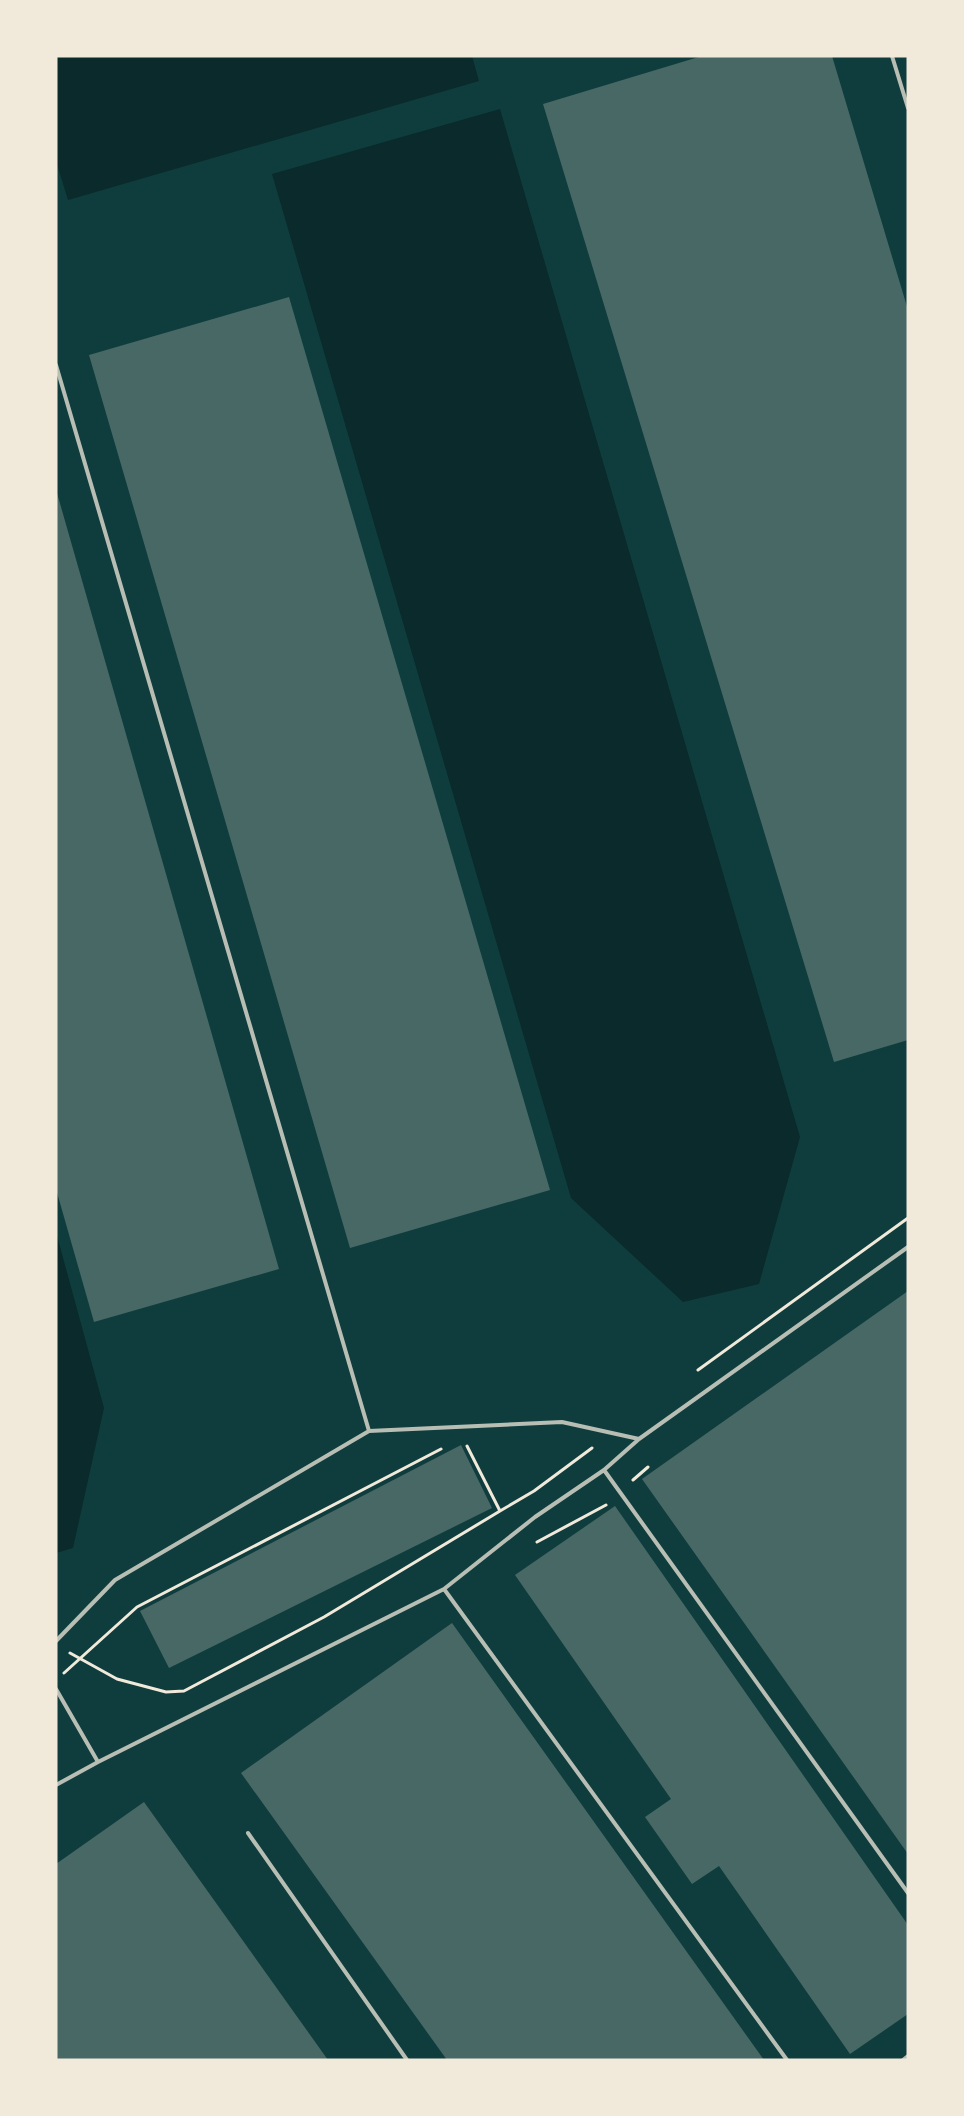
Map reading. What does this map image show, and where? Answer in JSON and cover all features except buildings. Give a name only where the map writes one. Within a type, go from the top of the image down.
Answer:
[{"type":"lane","points":[[892,56],[908,108]]},
{"type":"lane","points":[[56,365],[369,1431]]},
{"type":"lane","points":[[56,1785],[98,1762],[444,1589],[535,1517],[604,1470],[639,1439],[908,1247]]},
{"type":"lane","points":[[56,1641],[115,1580],[369,1431],[562,1422],[639,1439]]},
{"type":"lane","points":[[604,1470],[908,1892]]},
{"type":"lane","points":[[444,1589],[787,2060]]},
{"type":"lane","points":[[56,1689],[98,1762]]},
{"type":"lane","points":[[248,1833],[407,2060]]},
{"type":"lane","points":[[903,2060],[908,2056]]},
{"type":"path","points":[[691,1375],[908,1218]]},
{"type":"path","points":[[64,1650],[126,1682],[166,1692],[184,1691],[324,1617],[534,1491],[611,1433]]},
{"type":"path","points":[[462,1438],[500,1511]]},
{"type":"path","points":[[62,1674],[137,1607],[445,1447]]},
{"type":"water","points":[[56,56],[472,56],[479,81],[68,200],[56,161]]},
{"type":"water","points":[[500,109],[800,1137],[759,1284],[683,1302],[571,1198],[272,174]]},
{"type":"water","points":[[56,1232],[104,1408],[73,1548],[56,1553]]}]
